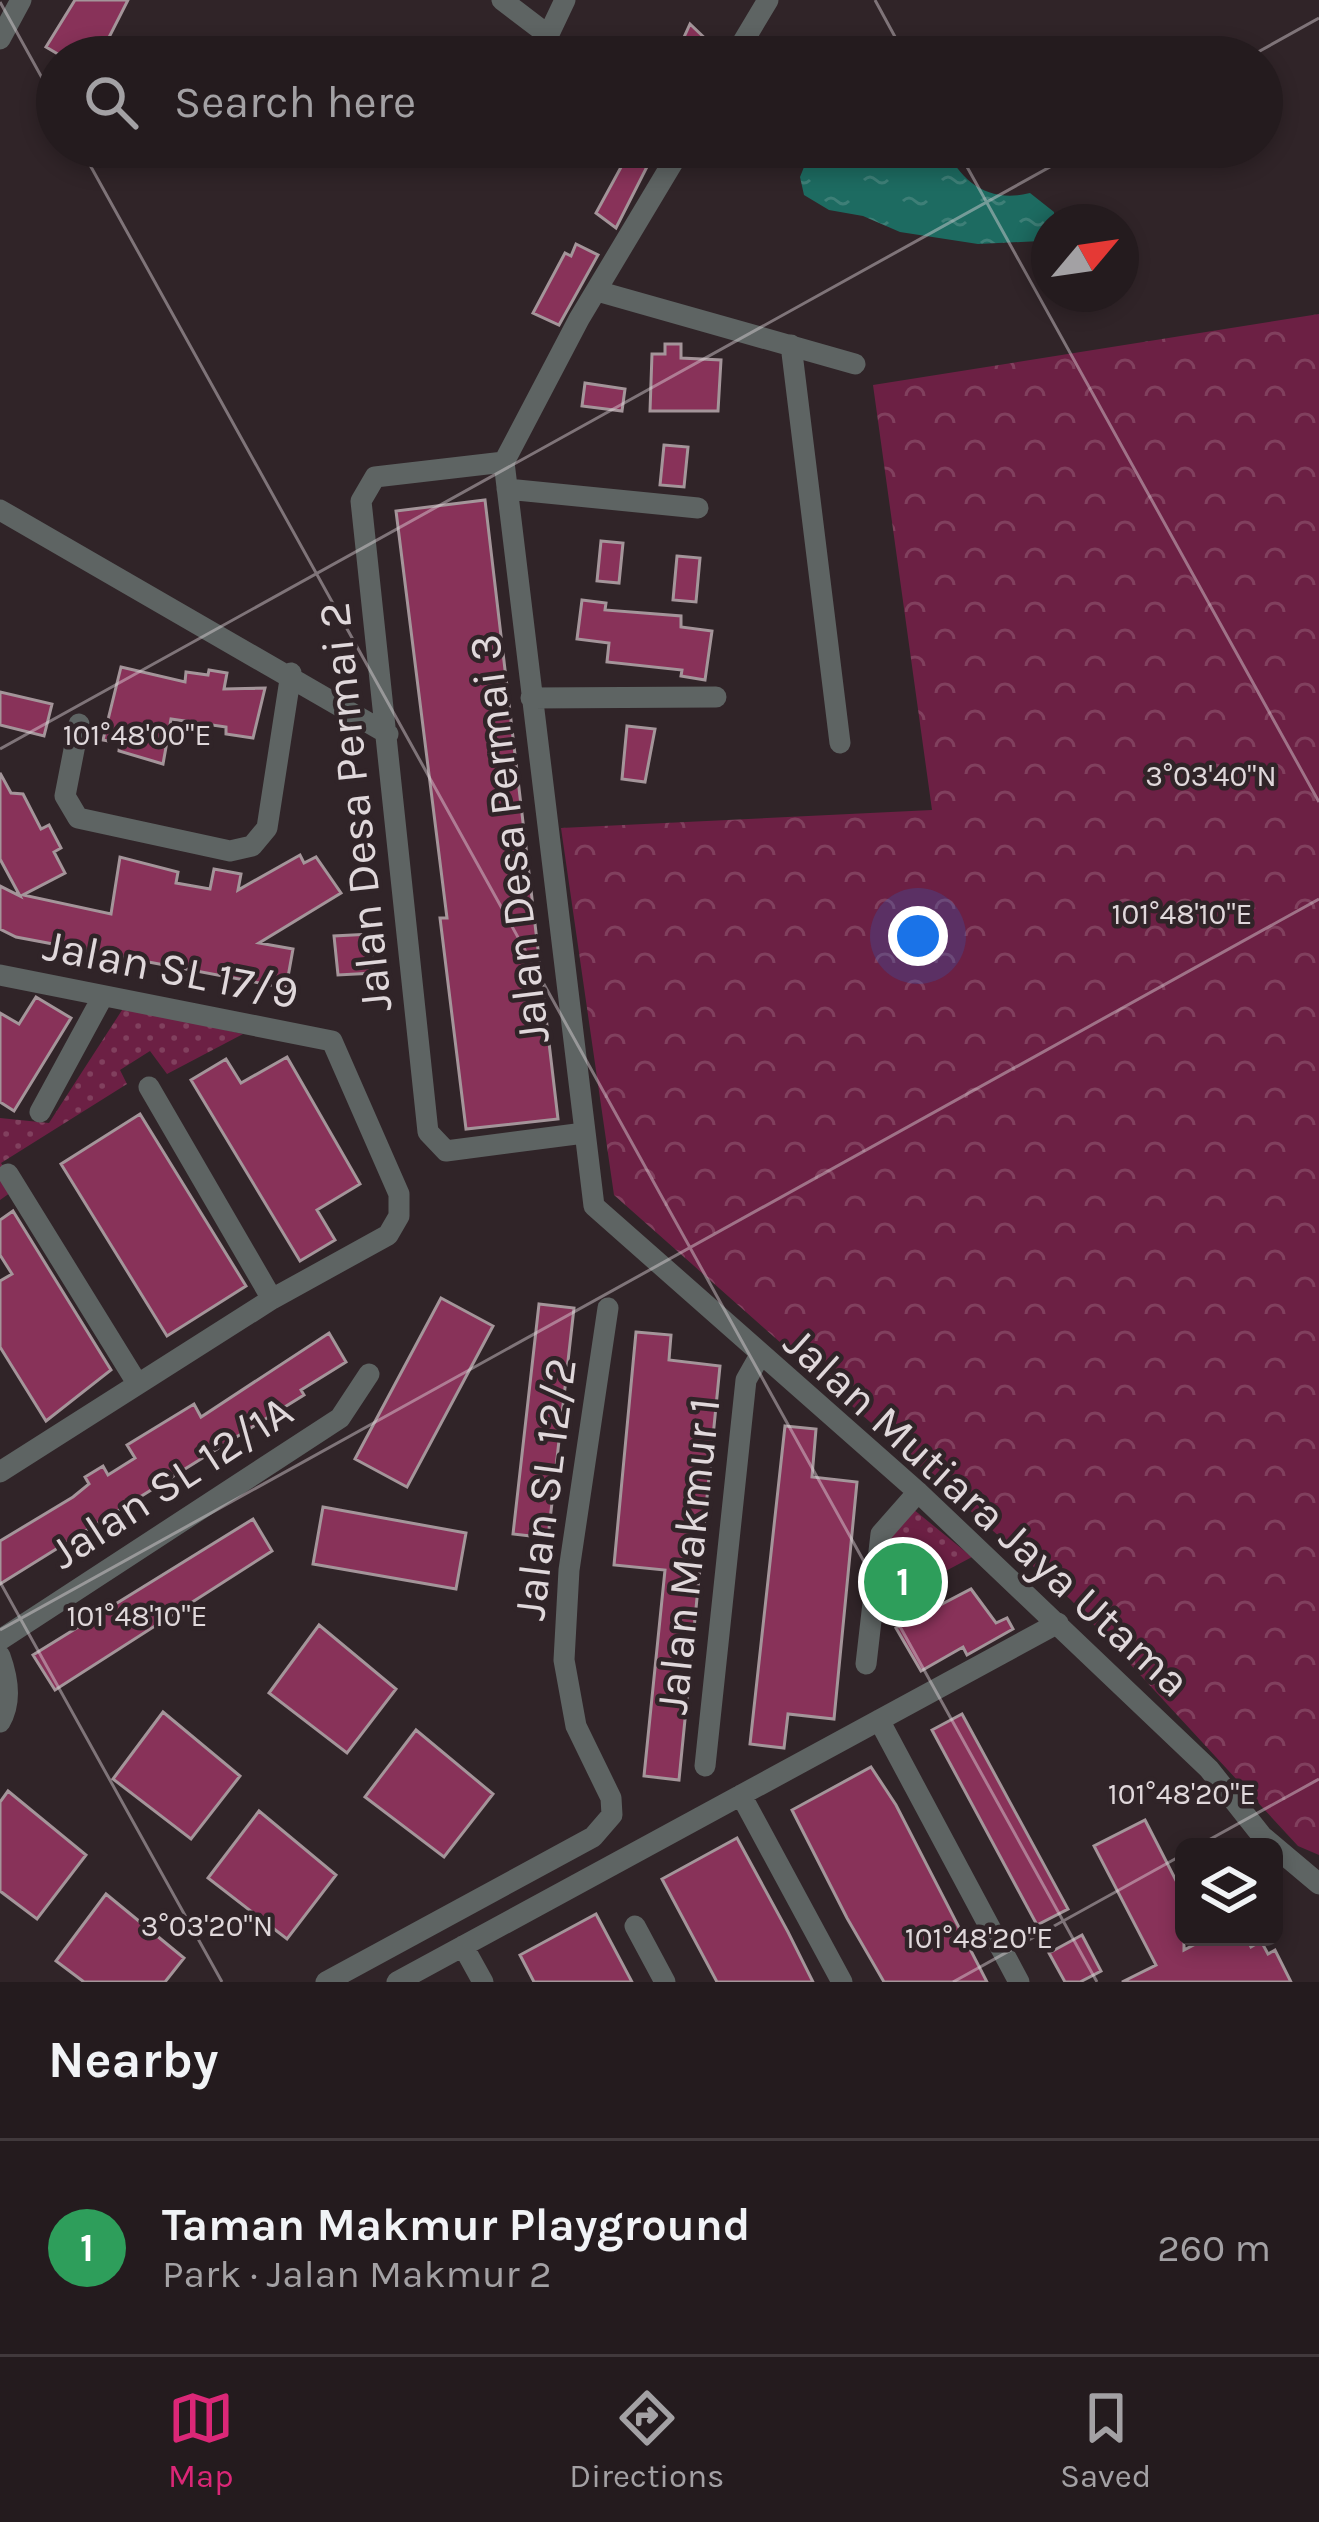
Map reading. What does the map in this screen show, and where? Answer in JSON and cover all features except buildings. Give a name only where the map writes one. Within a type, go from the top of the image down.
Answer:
[{"type":"street","points":[[0,39],[21,0]]},
{"type":"street","points":[[502,0],[548,35],[565,0]]},
{"type":"street","points":[[746,36],[767,0]]},
{"type":"street","points":[[504,462],[670,168]]},
{"type":"street","points":[[597,291],[855,364]]},
{"type":"street","points":[[791,345],[840,743]]},
{"type":"street","name":"Jalan Desa Permai 2","points":[[504,462],[375,477],[361,501],[428,1132],[446,1151],[584,1132]]},
{"type":"street","name":"Jalan Desa Permai 3","points":[[504,462],[594,1206]]},
{"type":"street","points":[[507,489],[698,508]]},
{"type":"street","points":[[0,509],[388,734]]},
{"type":"street","points":[[79,724],[65,796],[78,818],[230,851],[252,846],[267,828],[291,674]]},
{"type":"street","points":[[531,698],[716,697]]},
{"type":"street","name":"Jalan SL 17/9","points":[[0,975],[332,1041],[399,1193],[399,1216],[388,1235],[272,1299]]},
{"type":"street","points":[[40,1112],[103,996]]},
{"type":"street","points":[[4,1461],[272,1299],[149,1087]]},
{"type":"street","points":[[8,1174],[137,1383]]},
{"type":"street","name":"Jalan Mutiara Jaya Utama","points":[[594,1206],[759,1357],[918,1492],[1226,1786],[1262,1836],[1319,1884]]},
{"type":"street","name":"Jalan SL 12/2","points":[[326,1982],[593,1837],[612,1815],[611,1798],[576,1726],[564,1660],[568,1579],[608,1308]]},
{"type":"street","name":"Jalan Makmur 1","points":[[705,1766],[746,1380],[759,1357]]},
{"type":"street","name":"Jalan SL 12/1A","points":[[0,1640],[340,1418],[369,1374]]},
{"type":"street","points":[[866,1664],[881,1534],[918,1492]]},
{"type":"street","points":[[398,1982],[1058,1623]]},
{"type":"street","points":[[0,1656],[8,1677],[6,1711],[0,1722]]},
{"type":"street","points":[[880,1720],[1019,1982]]},
{"type":"street","points":[[741,1796],[842,1982]]},
{"type":"street","points":[[635,1926],[665,1982]]},
{"type":"street","points":[[463,1946],[482,1980]]},
{"type":"green space","points":[[1319,314],[1319,1855],[1298,1846],[1071,1600],[614,1195],[561,828],[932,810],[873,385]]},
{"type":"green space","points":[[124,1007],[243,1034],[167,1074],[150,1051],[120,1070],[127,1084],[1,1163],[17,1188],[0,1200],[0,1118],[49,1123]]},
{"type":"green space","points":[[913,1509],[972,1557],[878,1607],[886,1537]]},
{"type":"water","points":[[804,168],[958,168],[990,193],[1030,193],[1044,204],[1031,204],[1031,241],[978,244],[900,232],[863,216],[829,210],[804,195],[800,177]]},
{"type":"place","name":"Taman Makmur Playground","points":[[903,1582]]}]
